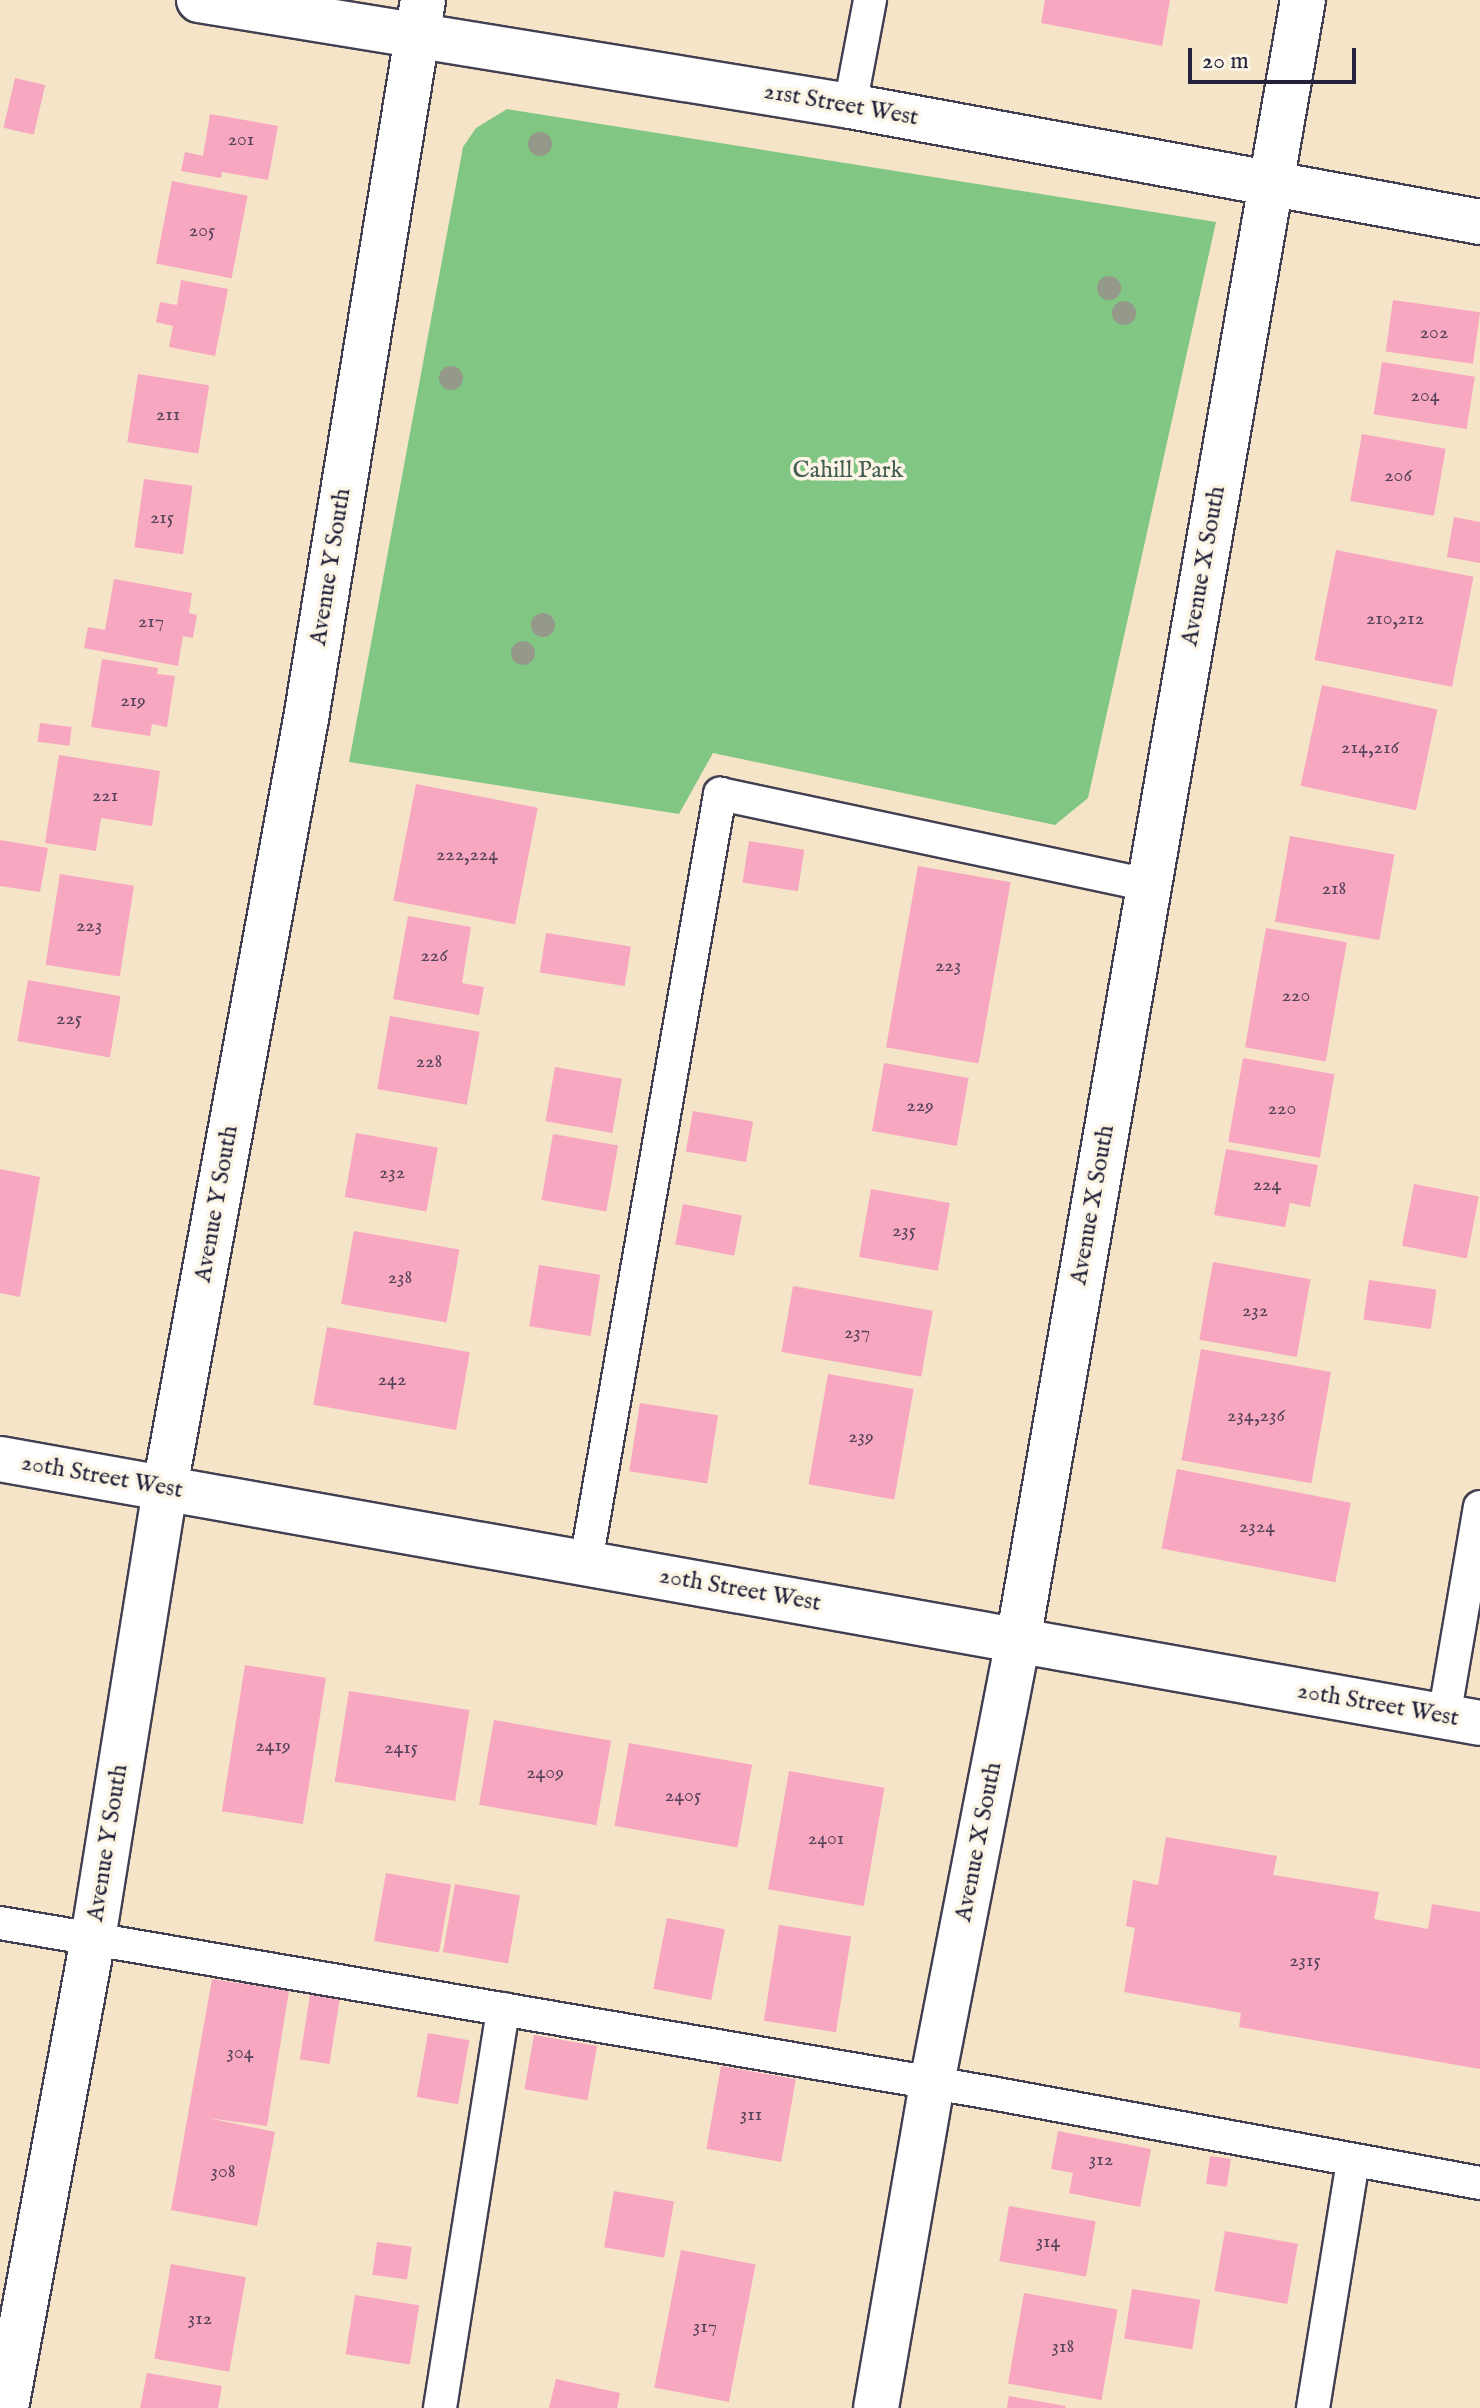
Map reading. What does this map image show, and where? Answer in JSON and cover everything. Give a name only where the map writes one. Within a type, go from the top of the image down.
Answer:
[{"type":"street","name":"21st Street West","points":[[199,0],[420,16],[850,106],[1271,186],[1480,222]]},
{"type":"street","name":"Avenue X South","points":[[876,2408],[932,2083],[1018,1641],[1303,0]]},
{"type":"street","name":"Avenue Y South","points":[[6,2408],[93,1939],[165,1487],[306,719],[420,16]]},
{"type":"street","name":"20th Street West","points":[[0,1459],[1462,1720]]},
{"type":"lane","points":[[850,106],[870,0]]},
{"type":"lane","points":[[586,1562],[720,794],[1148,885]]},
{"type":"lane","points":[[1462,1720],[1480,1507]]},
{"type":"lane","points":[[0,1923],[932,2083],[1480,2183]]},
{"type":"lane","points":[[440,2408],[503,2009]]},
{"type":"lane","points":[[1313,2408],[1353,2160]]},
{"type":"green space","name":"Cahill Park","points":[[507,109],[1216,222],[1088,798],[1055,825],[713,753],[679,814],[349,762],[463,147],[476,128]]},
{"type":"building","points":[[1045,0],[1170,0],[1162,46],[1041,23]]},
{"type":"building","points":[[15,78],[45,85],[34,135],[4,128]]},
{"type":"building","points":[[210,114],[278,126],[268,180],[222,172],[221,178],[181,171],[185,152],[203,156]]},
{"type":"building","points":[[172,181],[248,196],[232,278],[156,263]]},
{"type":"building","points":[[181,280],[228,289],[215,356],[169,347],[173,326],[156,322],[160,302],[177,305]]},
{"type":"building","points":[[1393,300],[1480,312],[1473,364],[1386,351]]},
{"type":"building","points":[[1382,362],[1475,377],[1467,429],[1374,414]]},
{"type":"building","points":[[138,374],[209,385],[198,453],[127,442]]},
{"type":"building","points":[[1362,434],[1446,449],[1434,516],[1350,501]]},
{"type":"building","points":[[144,479],[193,486],[183,554],[134,547]]},
{"type":"building","points":[[1454,517],[1480,522],[1480,563],[1447,557]]},
{"type":"building","points":[[1336,550],[1473,577],[1452,687],[1315,660]]},
{"type":"building","points":[[114,579],[192,593],[189,613],[197,615],[193,638],[183,636],[178,666],[84,648],[88,627],[105,630]]},
{"type":"building","points":[[102,659],[158,668],[157,674],[175,676],[167,727],[152,724],[150,736],[91,727]]},
{"type":"building","points":[[1322,685],[1437,710],[1416,810],[1301,786]]},
{"type":"building","points":[[40,723],[72,727],[69,746],[38,742]]},
{"type":"building","points":[[59,755],[160,771],[152,826],[101,818],[96,851],[45,843]]},
{"type":"building","points":[[416,784],[538,808],[515,924],[393,901]]},
{"type":"building","points":[[1290,836],[1394,854],[1379,940],[1275,922]]},
{"type":"building","points":[[0,840],[48,848],[40,892],[0,886]]},
{"type":"building","points":[[749,841],[804,850],[798,891],[742,882]]},
{"type":"building","points":[[918,866],[1011,882],[979,1064],[886,1047]]},
{"type":"building","points":[[60,874],[134,886],[120,977],[46,965]]},
{"type":"building","points":[[408,916],[471,927],[462,983],[484,987],[479,1015],[393,999]]},
{"type":"building","points":[[1266,928],[1347,942],[1326,1061],[1245,1047]]},
{"type":"building","points":[[546,933],[631,946],[625,986],[540,973]]},
{"type":"building","points":[[28,980],[121,996],[110,1057],[17,1041]]},
{"type":"building","points":[[390,1016],[480,1032],[467,1105],[377,1089]]},
{"type":"building","points":[[1243,1058],[1335,1074],[1320,1158],[1228,1142]]},
{"type":"building","points":[[884,1063],[969,1078],[957,1146],[872,1131]]},
{"type":"building","points":[[555,1067],[622,1079],[612,1133],[545,1121]]},
{"type":"building","points":[[693,1111],[753,1122],[746,1162],[686,1151]]},
{"type":"building","points":[[356,1133],[438,1147],[426,1211],[345,1197]]},
{"type":"building","points":[[553,1134],[618,1145],[606,1211],[541,1200]]},
{"type":"building","points":[[1226,1149],[1318,1165],[1310,1207],[1290,1203],[1285,1227],[1214,1215]]},
{"type":"building","points":[[0,1169],[40,1177],[20,1297],[0,1293]]},
{"type":"building","points":[[1414,1184],[1479,1197],[1467,1258],[1402,1246]]},
{"type":"building","points":[[871,1189],[950,1203],[938,1271],[859,1257]]},
{"type":"building","points":[[683,1204],[742,1215],[734,1256],[675,1244]]},
{"type":"building","points":[[354,1231],[459,1250],[447,1322],[341,1304]]},
{"type":"building","points":[[1213,1262],[1310,1279],[1297,1357],[1199,1340]]},
{"type":"building","points":[[539,1265],[600,1275],[591,1336],[529,1326]]},
{"type":"building","points":[[1369,1280],[1436,1289],[1431,1329],[1363,1320]]},
{"type":"building","points":[[793,1286],[933,1311],[921,1377],[781,1352]]},
{"type":"building","points":[[327,1327],[470,1352],[456,1430],[313,1405]]},
{"type":"building","points":[[1201,1349],[1331,1372],[1311,1483],[1181,1460]]},
{"type":"building","points":[[828,1374],[914,1389],[894,1499],[809,1484]]},
{"type":"building","points":[[640,1403],[718,1415],[707,1484],[629,1471]]},
{"type":"building","points":[[1177,1469],[1351,1503],[1335,1582],[1162,1549]]},
{"type":"building","points":[[245,1665],[326,1678],[303,1824],[222,1811]]},
{"type":"building","points":[[349,1691],[469,1710],[455,1801],[335,1782]]},
{"type":"building","points":[[494,1720],[611,1741],[596,1825],[479,1805]]},
{"type":"building","points":[[629,1743],[752,1765],[738,1847],[614,1826]]},
{"type":"building","points":[[789,1771],[885,1788],[864,1906],[768,1889]]},
{"type":"building","points":[[1166,1837],[1277,1856],[1273,1875],[1379,1892],[1374,1919],[1428,1929],[1432,1904],[1480,1912],[1480,2069],[1239,2027],[1241,2013],[1124,1992],[1135,1928],[1126,1926],[1133,1880],[1158,1885]]},
{"type":"building","points":[[386,1873],[451,1884],[439,1952],[374,1941]]},
{"type":"building","points":[[455,1884],[520,1895],[508,1963],[443,1952]]},
{"type":"building","points":[[667,1918],[725,1929],[711,2000],[653,1989]]},
{"type":"building","points":[[779,1925],[851,1936],[836,2032],[764,2021]]},
{"type":"building","points":[[212,1979],[289,1991],[267,2126],[208,2118],[275,2132],[257,2226],[171,2210]]},
{"type":"building","points":[[310,1995],[340,2000],[329,2064],[300,2059]]},
{"type":"building","points":[[428,2033],[469,2040],[458,2104],[417,2097]]},
{"type":"building","points":[[534,2035],[597,2046],[587,2100],[524,2089]]},
{"type":"building","points":[[721,2066],[796,2079],[781,2162],[706,2149]]},
{"type":"building","points":[[1058,2131],[1151,2149],[1140,2207],[1069,2193],[1073,2173],[1051,2169]]},
{"type":"building","points":[[1210,2156],[1231,2159],[1227,2187],[1206,2184]]},
{"type":"building","points":[[614,2191],[674,2202],[664,2258],[604,2247]]},
{"type":"building","points":[[1009,2206],[1096,2221],[1086,2276],[999,2261]]},
{"type":"building","points":[[1225,2231],[1298,2244],[1287,2304],[1214,2291]]},
{"type":"building","points":[[377,2242],[412,2247],[407,2280],[372,2275]]},
{"type":"building","points":[[681,2250],[756,2265],[729,2402],[654,2387]]},
{"type":"building","points":[[171,2264],[246,2277],[229,2372],[154,2359]]},
{"type":"building","points":[[1132,2289],[1200,2300],[1192,2349],[1124,2338]]},
{"type":"building","points":[[1024,2293],[1118,2309],[1102,2400],[1008,2384]]},
{"type":"building","points":[[355,2295],[419,2305],[410,2364],[346,2354]]},
{"type":"building","points":[[147,2373],[222,2386],[218,2408],[140,2408]]},
{"type":"building","points":[[556,2379],[620,2393],[617,2408],[549,2408]]},
{"type":"building","points":[[1009,2396],[1066,2406],[1007,2408]]}]
